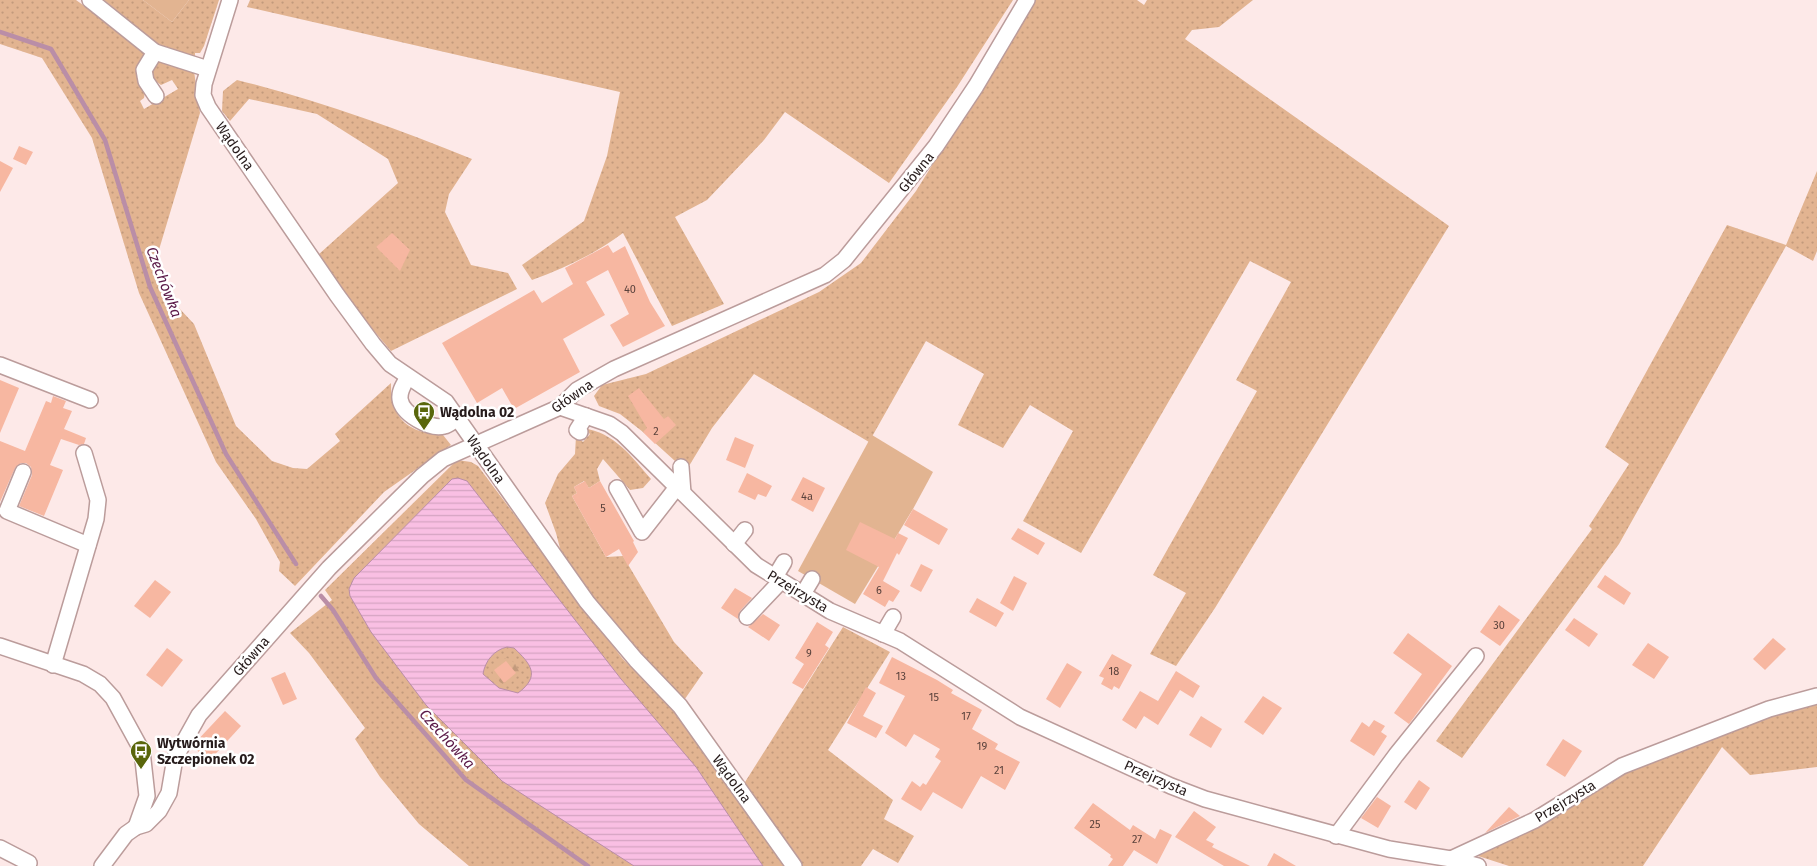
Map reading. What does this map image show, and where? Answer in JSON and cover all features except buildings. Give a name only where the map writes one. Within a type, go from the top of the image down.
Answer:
[{"type":"street","points":[[90,0],[155,52],[208,69]]},
{"type":"street","name":"Wądolna","points":[[230,0],[203,89],[208,107],[357,323],[390,364],[446,402],[586,602],[636,660],[680,706],[794,866]]},
{"type":"street","name":"Główna","points":[[102,866],[126,834],[136,827],[146,824],[159,811],[169,793],[175,758],[199,715],[329,568],[422,476],[443,459],[560,408],[577,390],[614,369],[825,275],[844,260],[936,146],[976,86],[1028,0]]},
{"type":"street","points":[[155,52],[144,70],[146,81],[156,96]]},
{"type":"street","points":[[0,365],[90,400]]},
{"type":"street","points":[[408,377],[400,394],[405,410],[429,426],[444,426],[458,418]]},
{"type":"street","name":"Przejrzysta","points":[[560,408],[609,424],[622,433],[756,565],[830,611],[900,642],[1020,717],[1204,799],[1388,849],[1450,862],[1535,820],[1622,766],[1769,709],[1817,696]]},
{"type":"street","points":[[580,432],[577,430],[586,416]]},
{"type":"street","points":[[53,665],[96,519],[98,500],[84,452]]},
{"type":"street","points":[[617,488],[642,532],[680,490],[681,466]]},
{"type":"street","points":[[22,472],[7,511],[88,545]]},
{"type":"street","points":[[734,544],[745,530]]},
{"type":"street","points":[[747,617],[778,579],[784,562]]},
{"type":"street","points":[[803,594],[812,579]]},
{"type":"street","points":[[883,634],[893,617]]},
{"type":"street","points":[[0,646],[83,674],[100,684],[113,698],[142,751],[147,796],[136,827]]},
{"type":"street","points":[[1336,836],[1396,755],[1476,656]]},
{"type":"street","points":[[0,848],[29,863],[27,866]]},
{"type":"street","points":[[1450,862],[1478,866]]},
{"type":"green space","points":[[0,0],[76,0],[143,48],[145,52],[145,92],[144,98],[140,101],[144,109],[178,89],[172,80],[161,85],[149,76],[156,61],[161,60],[194,71],[200,113],[155,263],[162,290],[194,324],[236,426],[272,461],[293,468],[307,469],[340,441],[335,434],[391,383],[394,406],[404,422],[420,431],[443,435],[451,445],[384,492],[295,586],[279,571],[280,562],[256,519],[216,462],[139,293],[92,138],[42,58],[0,44]]},
{"type":"green space","points":[[104,0],[143,0],[172,22],[189,0],[219,0],[204,46],[200,53],[195,53],[195,57],[158,44]]},
{"type":"green space","points":[[143,0],[189,0],[172,22]]},
{"type":"green space","points":[[250,0],[1013,0],[957,87],[889,183],[785,112],[764,140],[707,200],[675,217],[724,304],[672,326],[623,233],[602,248],[579,260],[532,280],[522,265],[584,221],[607,156],[620,92],[247,7]]},
{"type":"green space","points":[[1035,0],[1137,0],[1144,5],[1147,0],[1253,0],[1219,27],[1192,30],[1185,39],[1449,226],[1215,608],[1176,666],[1150,654],[1186,593],[1153,575],[1257,391],[1236,380],[1291,282],[1250,261],[1081,553],[1023,521],[1073,431],[1030,405],[1003,448],[958,425],[984,374],[926,341],[869,442],[754,374],[712,428],[686,471],[620,414],[599,406],[594,396],[602,385],[646,374],[819,292],[861,263],[916,191]]},
{"type":"green space","points":[[237,80],[297,96],[356,115],[472,159],[449,194],[445,212],[471,265],[508,273],[517,289],[391,351],[357,311],[318,255],[398,183],[388,159],[317,114],[249,99],[230,121],[222,111],[223,91]]},
{"type":"green space","points":[[1817,171],[1817,251],[1813,261],[1786,246],[1619,544],[1462,758],[1436,741],[1592,529],[1589,526],[1629,464],[1605,447],[1727,225],[1786,245]]},
{"type":"green space","points":[[583,428],[613,440],[629,454],[651,479],[643,488],[630,490],[603,459],[597,469],[600,481],[589,488],[584,481],[574,487],[577,493],[572,496],[606,557],[623,556],[674,642],[703,673],[680,706],[567,575],[556,533],[545,503],[558,474],[575,454],[576,436],[583,442],[590,434]]},
{"type":"green space","points":[[872,435],[933,472],[913,509],[855,604],[798,571]]},
{"type":"green space","points":[[457,460],[471,462],[478,466],[622,658],[681,719],[785,866],[469,866],[419,824],[380,777],[355,739],[365,728],[309,653],[290,633],[332,600],[325,590]]},
{"type":"green space","points":[[843,627],[890,652],[828,750],[893,800],[884,819],[914,836],[898,863],[873,849],[861,866],[794,866],[740,790]]},
{"type":"green space","points":[[507,658],[515,663],[520,673],[511,683],[501,683],[493,675],[492,668],[497,661]]},
{"type":"green space","points":[[1817,702],[1817,767],[1750,775],[1722,747],[1643,866],[1509,866],[1475,855],[1628,770],[1773,714]]},
{"type":"shaded area","points":[[458,478],[467,481],[621,679],[696,767],[763,866],[634,866],[502,781],[426,705],[371,632],[350,596],[349,589],[354,578],[452,479]],"holes":[[[502,648],[514,648],[525,659],[531,670],[529,681],[518,693],[499,688],[483,674],[488,661],[494,653]]]},
{"type":"waterway","name":"Czechówka","points":[[0,32],[51,49],[105,140],[150,287],[226,454],[296,564]]},
{"type":"waterway","name":"Czechówka","points":[[321,596],[333,610],[376,678],[466,780],[588,866]]},
{"type":"place","name":"Wądolna 02","points":[[424,431]]},
{"type":"place","name":"Wytwórnia Szczepionek 02","points":[[141,770]]}]
